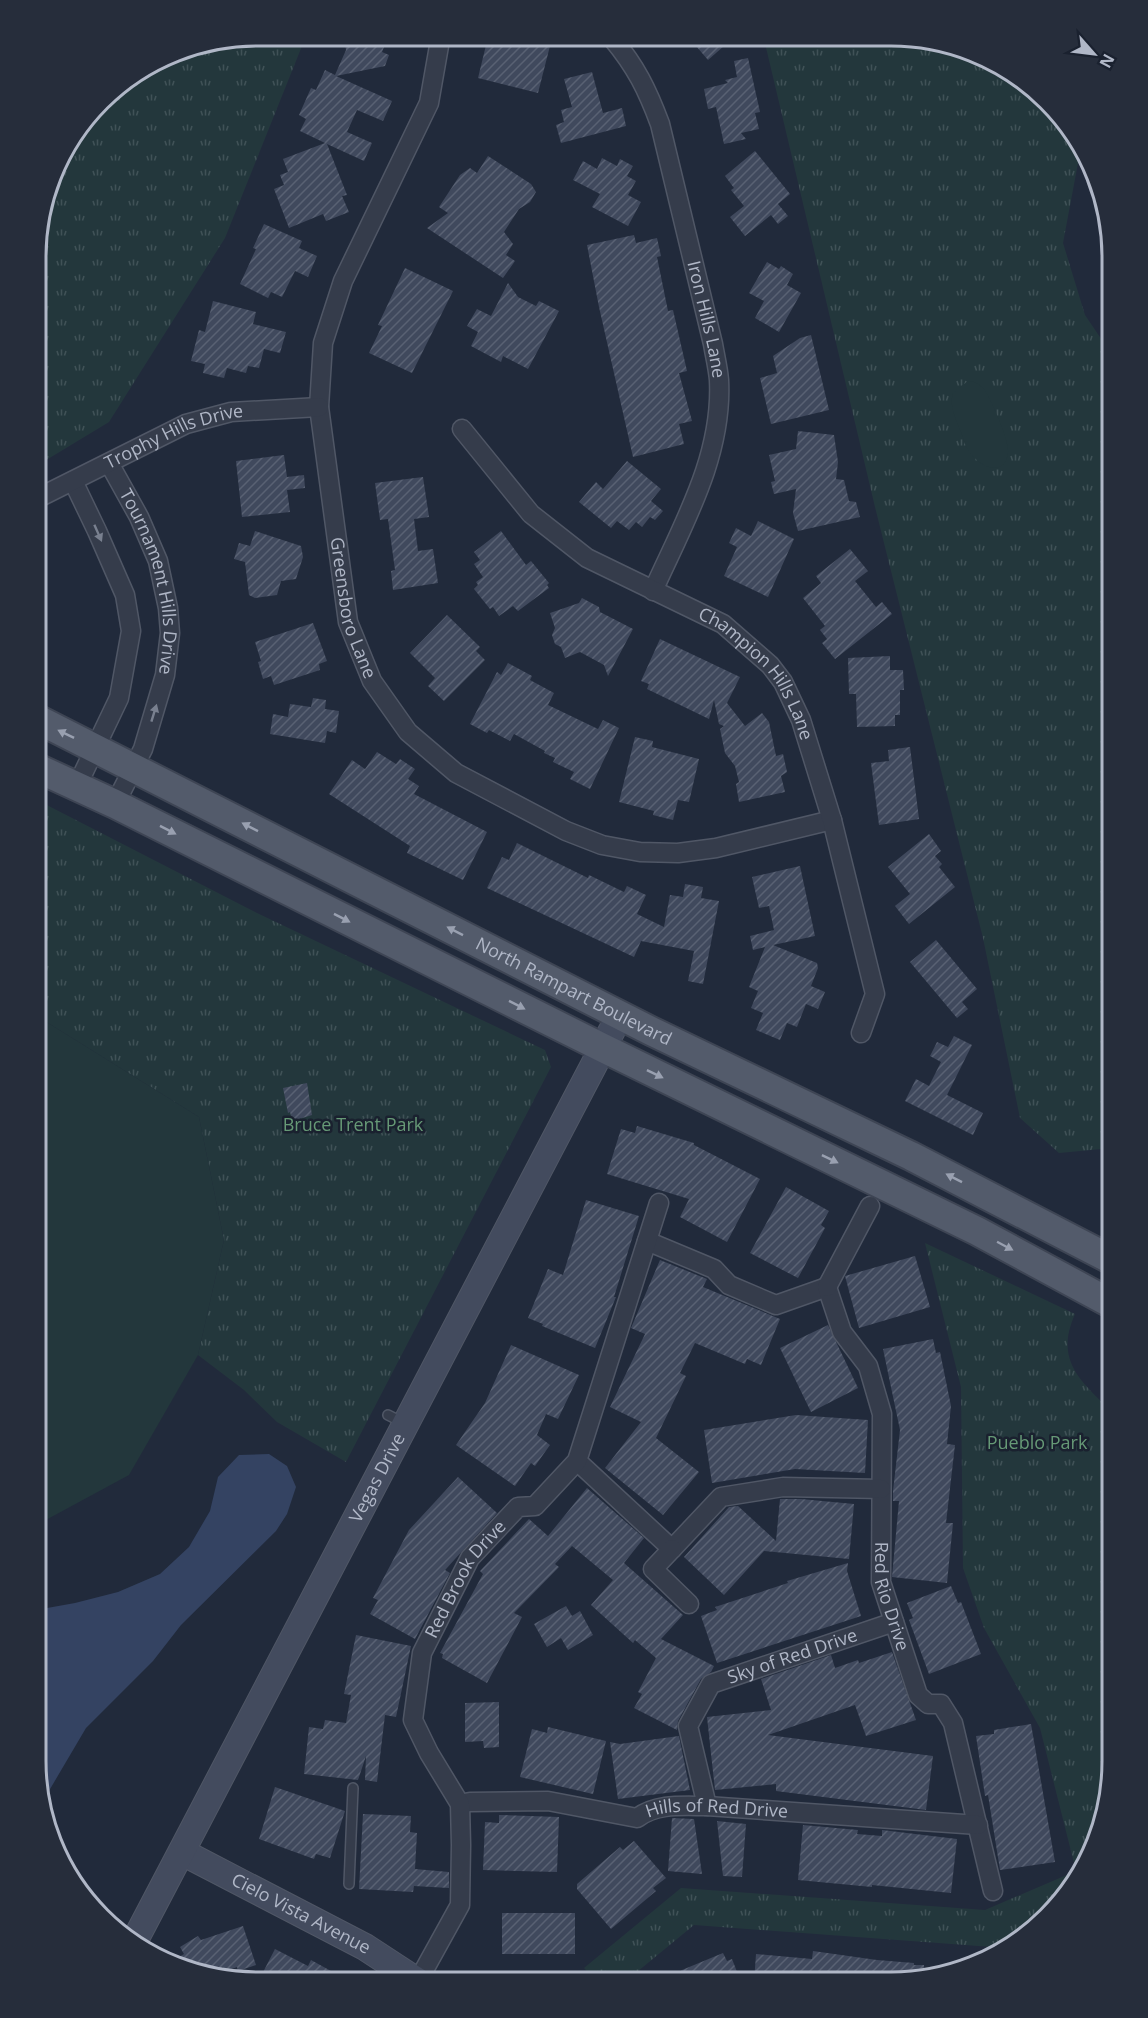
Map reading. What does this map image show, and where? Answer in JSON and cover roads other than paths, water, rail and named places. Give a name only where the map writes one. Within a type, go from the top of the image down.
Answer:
[{"type":"main road","name":"North Rampart Boulevard","points":[[46,723],[620,1015],[911,1156],[1101,1254]]},
{"type":"main road","name":"North Rampart Boulevard","points":[[46,772],[115,804],[603,1048],[875,1195],[1062,1276],[1101,1298]]},
{"type":"main road","name":"Vegas Drive","points":[[138,1935],[182,1852],[397,1419],[620,1015]]},
{"type":"main road","name":"Cielo Vista Avenue","points":[[182,1852],[365,1947],[403,1972]]},
{"type":"street","name":"Iron Hills Lane","points":[[623,46],[648,91],[660,124],[713,344],[719,380],[718,416],[712,453],[700,487],[653,591]]},
{"type":"street","name":"Greensboro Lane","points":[[439,47],[429,103],[340,292],[323,343],[319,407],[348,622],[372,681],[408,732],[456,773],[566,831],[602,845],[640,852],[678,853],[716,848],[832,820]]},
{"type":"street","name":"Trophy Hills Drive","points":[[46,494],[186,424],[231,412],[319,407]]},
{"type":"street","name":"Champion Hills Lane","points":[[462,429],[531,514],[586,558],[723,624],[770,665],[783,682],[801,720],[832,820],[875,994],[861,1033]]},
{"type":"street","name":"Tournament Hills Drive","points":[[109,462],[158,561],[169,624],[165,675],[143,749],[115,804]]},
{"type":"street","name":"Tournament Hills Drive","points":[[73,481],[125,595],[131,631],[118,698],[78,786]]},
{"type":"street","points":[[647,1241],[714,1269],[729,1285],[777,1305],[827,1287],[875,1195]]},
{"type":"street","name":"Red Brook Drive","points":[[460,1804],[429,1753],[413,1720],[422,1653],[470,1558],[518,1507],[536,1506],[577,1461],[659,1203]]},
{"type":"street","name":"Red Rio Drive","points":[[827,1287],[842,1332],[868,1366],[882,1414],[881,1582],[918,1695],[928,1704],[941,1704],[952,1723],[993,1891]]},
{"type":"street","points":[[577,1461],[672,1549]]},
{"type":"street","points":[[689,1604],[652,1569],[720,1497],[783,1487],[881,1489]]},
{"type":"street","name":"Sky of Red Drive","points":[[706,1806],[688,1726],[711,1684],[894,1622]]},
{"type":"street","name":"Hills of Red Drive","points":[[460,1804],[548,1801],[636,1818],[669,1805],[706,1806],[978,1825]]},
{"type":"street","points":[[422,1972],[460,1905],[460,1804]]},
{"type":"lane","points":[[349,1884],[353,1788]]},
{"type":"water","points":[[269,1454],[287,1466],[296,1487],[287,1514],[276,1531],[181,1625],[153,1661],[86,1728],[49,1791],[46,1760],[46,1608],[118,1592],[160,1574],[189,1547],[210,1511],[218,1477],[239,1455]]},
{"type":"park label","name":"Bruce Trent Park","points":[[353,1125]]},
{"type":"park label","name":"Pueblo Park","points":[[1037,1443]]}]
